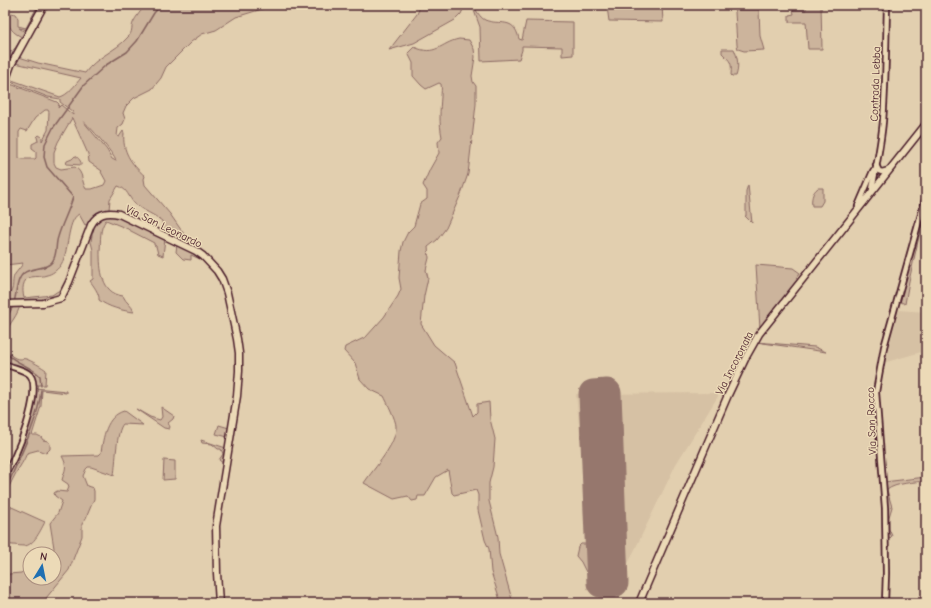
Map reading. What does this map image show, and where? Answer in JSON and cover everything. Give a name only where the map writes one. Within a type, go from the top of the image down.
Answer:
[{"type":"street","points":[[5,81],[11,65],[44,5]]},
{"type":"street","name":"Contrada Lebba","points":[[876,164],[883,120],[887,5]]},
{"type":"street","name":"Via Incoronata","points":[[639,603],[728,395],[759,334],[926,124]]},
{"type":"street","points":[[876,164],[879,171],[882,172],[889,170]]},
{"type":"street","points":[[857,210],[876,164]]},
{"type":"street","points":[[872,191],[876,164]]},
{"type":"street","points":[[870,179],[869,186],[872,191]]},
{"type":"street","name":"Via San Rocco","points":[[885,603],[885,508],[876,392],[884,347],[926,196]]},
{"type":"street","name":"Via San Leonardo","points":[[7,305],[20,303],[43,303],[61,298],[69,282],[94,218],[101,214],[119,214],[196,251],[211,263],[218,271],[227,293],[232,312],[239,353],[237,396],[216,526],[219,603]]},
{"type":"street","points":[[5,364],[24,371],[31,376],[34,386],[29,417],[18,449],[5,474]]},
{"type":"shaded area","points":[[38,5],[42,5],[28,30],[19,28],[26,33],[11,64],[5,63],[5,53],[13,50],[22,37],[11,29],[8,23],[8,16],[12,13],[15,14],[18,18],[18,26],[26,28]]},
{"type":"shaded area","points":[[146,5],[275,5],[236,17],[216,30],[202,34],[191,42],[166,67],[161,78],[152,89],[134,98],[126,106],[123,113],[125,119],[123,124],[118,128],[117,136],[119,137],[123,131],[124,146],[128,157],[145,176],[145,185],[170,214],[190,244],[188,246],[161,232],[163,231],[162,221],[156,216],[141,209],[135,204],[126,191],[118,186],[110,199],[109,210],[85,225],[79,214],[75,218],[72,223],[65,253],[60,266],[53,273],[31,277],[24,282],[24,298],[52,295],[58,291],[62,292],[60,296],[47,301],[5,302],[5,297],[11,292],[15,274],[23,263],[5,265],[5,89],[8,84],[13,85],[57,102],[59,104],[58,108],[61,105],[73,115],[73,112],[60,102],[60,99],[48,97],[13,83],[9,79],[60,97],[69,92],[81,78],[15,63],[19,57],[38,63],[85,73],[90,67],[130,35],[134,21]],"holes":[[[45,110],[48,110],[49,112],[48,130],[42,141],[42,137],[39,135],[37,137],[38,141],[32,144],[32,148],[36,151],[36,158],[19,158],[19,132],[21,129],[27,131],[35,118]],[[72,118],[88,154],[89,162],[102,171],[101,172],[106,181],[104,185],[92,189],[86,189],[78,169],[75,167],[61,169],[56,167],[54,163],[54,152]],[[83,121],[111,152],[116,161],[112,159],[107,150]]]},
{"type":"shaded area","points":[[421,5],[465,5],[461,14],[455,20],[414,43],[389,50],[417,14]]},
{"type":"shaded area","points":[[472,5],[485,20],[510,24],[517,32],[519,39],[522,40],[526,21],[573,22],[573,55],[562,56],[562,47],[522,46],[519,59],[481,61],[480,27]]},
{"type":"shaded area","points":[[662,5],[663,22],[609,21],[607,7]]},
{"type":"shaded area","points":[[806,5],[821,5],[822,49],[808,49],[806,22],[789,22],[789,15],[794,14],[793,10],[806,10]]},
{"type":"shaded area","points":[[736,10],[759,10],[760,36],[764,50],[744,51],[738,49]]},
{"type":"shaded area","points":[[459,39],[469,40],[474,49],[475,57],[472,76],[473,82],[476,86],[476,104],[468,174],[446,228],[437,240],[428,247],[429,258],[426,270],[428,278],[424,296],[421,324],[434,345],[455,363],[473,416],[477,412],[477,404],[489,402],[490,419],[495,439],[493,467],[489,483],[489,501],[498,537],[499,554],[513,603],[501,603],[491,572],[489,549],[485,540],[478,510],[478,495],[476,490],[454,495],[452,493],[448,470],[436,477],[425,496],[418,496],[417,500],[412,501],[408,496],[394,499],[364,483],[389,448],[395,433],[396,423],[384,396],[369,389],[360,379],[355,363],[344,351],[345,347],[366,337],[384,317],[398,296],[401,289],[399,278],[403,242],[408,232],[414,226],[420,204],[427,199],[427,191],[423,185],[439,153],[438,142],[442,137],[440,127],[441,84],[439,83],[426,89],[421,85],[413,76],[413,63],[408,53],[414,47],[428,51]]},
{"type":"shaded area","points":[[722,49],[734,49],[738,62],[736,76],[731,75],[730,62],[722,53]]},
{"type":"shaded area","points":[[75,156],[80,160],[81,165],[66,164],[67,161]]},
{"type":"shaded area","points":[[748,185],[752,223],[745,216],[746,191]]},
{"type":"shaded area","points":[[818,188],[823,188],[823,201],[820,206],[812,206],[812,196]]},
{"type":"shaded area","points":[[926,206],[909,281],[905,304],[899,301]]},
{"type":"shaded area","points":[[106,215],[118,216],[165,238],[163,256],[158,254],[154,243],[128,229],[106,220],[102,227],[100,258],[103,279],[110,290],[123,296],[134,312],[125,311],[107,305],[99,300],[97,292],[90,281],[93,279],[93,250],[91,242],[93,229],[96,221]]},
{"type":"shaded area","points":[[177,244],[200,257],[208,265],[202,260],[191,255],[191,260],[183,259],[176,252]]},
{"type":"shaded area","points":[[756,265],[793,268],[800,273],[796,278],[798,280],[760,329]]},
{"type":"shaded area","points":[[9,305],[20,305],[16,316],[5,333],[5,311]]},
{"type":"shaded area","points":[[897,310],[926,312],[926,327],[921,352],[883,363],[889,336]]},
{"type":"shaded area","points":[[756,342],[815,347],[826,352]]},
{"type":"shaded area","points":[[5,347],[13,357],[28,360],[46,370],[45,385],[35,385],[32,376],[5,361]]},
{"type":"shaded area","points":[[35,388],[66,391],[66,393],[42,390],[41,406],[32,435],[37,435],[43,440],[48,441],[50,444],[50,449],[46,453],[38,450],[27,453],[5,493],[5,475],[22,442]]},
{"type":"shaded area","points":[[720,393],[676,464],[613,595],[594,579],[576,394]]},
{"type":"shaded area","points":[[161,407],[174,416],[168,423],[170,427],[169,429],[164,428],[136,409],[150,417],[160,420],[162,417]]},
{"type":"shaded area","points":[[124,411],[143,425],[123,424],[119,434],[114,475],[91,467],[86,469],[83,476],[87,486],[93,488],[94,499],[82,524],[82,536],[69,570],[62,579],[62,546],[54,546],[50,523],[58,513],[62,501],[55,496],[54,493],[57,491],[67,492],[69,487],[68,484],[62,480],[65,466],[62,456],[99,455],[101,453],[106,428],[118,414]]},
{"type":"shaded area","points":[[219,425],[229,428],[228,437],[216,434]]},
{"type":"shaded area","points":[[201,440],[226,448],[224,464],[219,460],[223,454],[221,449],[218,449],[212,444],[202,443]]},
{"type":"shaded area","points":[[164,460],[175,461],[175,479],[163,480]]},
{"type":"shaded area","points":[[926,477],[926,481],[900,484],[887,490],[892,507],[889,517],[889,529],[892,536],[886,542],[884,482]]},
{"type":"shaded area","points":[[5,504],[45,522],[37,537],[28,545],[5,545]]},
{"type":"shaded area","points":[[581,544],[586,544],[588,557],[593,569],[591,573],[586,572],[576,556],[578,547]]},
{"type":"shaded area","points":[[22,572],[22,586],[56,586],[42,603],[5,603],[5,582],[9,574]]},
{"type":"waterway","points":[[14,302],[18,282],[21,276],[27,271],[49,265],[54,259],[61,227],[73,197],[47,167],[44,157],[45,144],[53,128],[84,85],[106,65],[127,52],[137,41],[154,13],[161,5]]},
{"type":"waterway","points":[[5,321],[13,306]]},
{"type":"waterway","points":[[5,352],[36,372],[40,376],[41,386]]},
{"type":"waterway","points":[[5,488],[33,426],[41,390]]},
{"type":"runway","points":[[607,393],[614,583],[601,583],[593,394],[607,393]]}]
